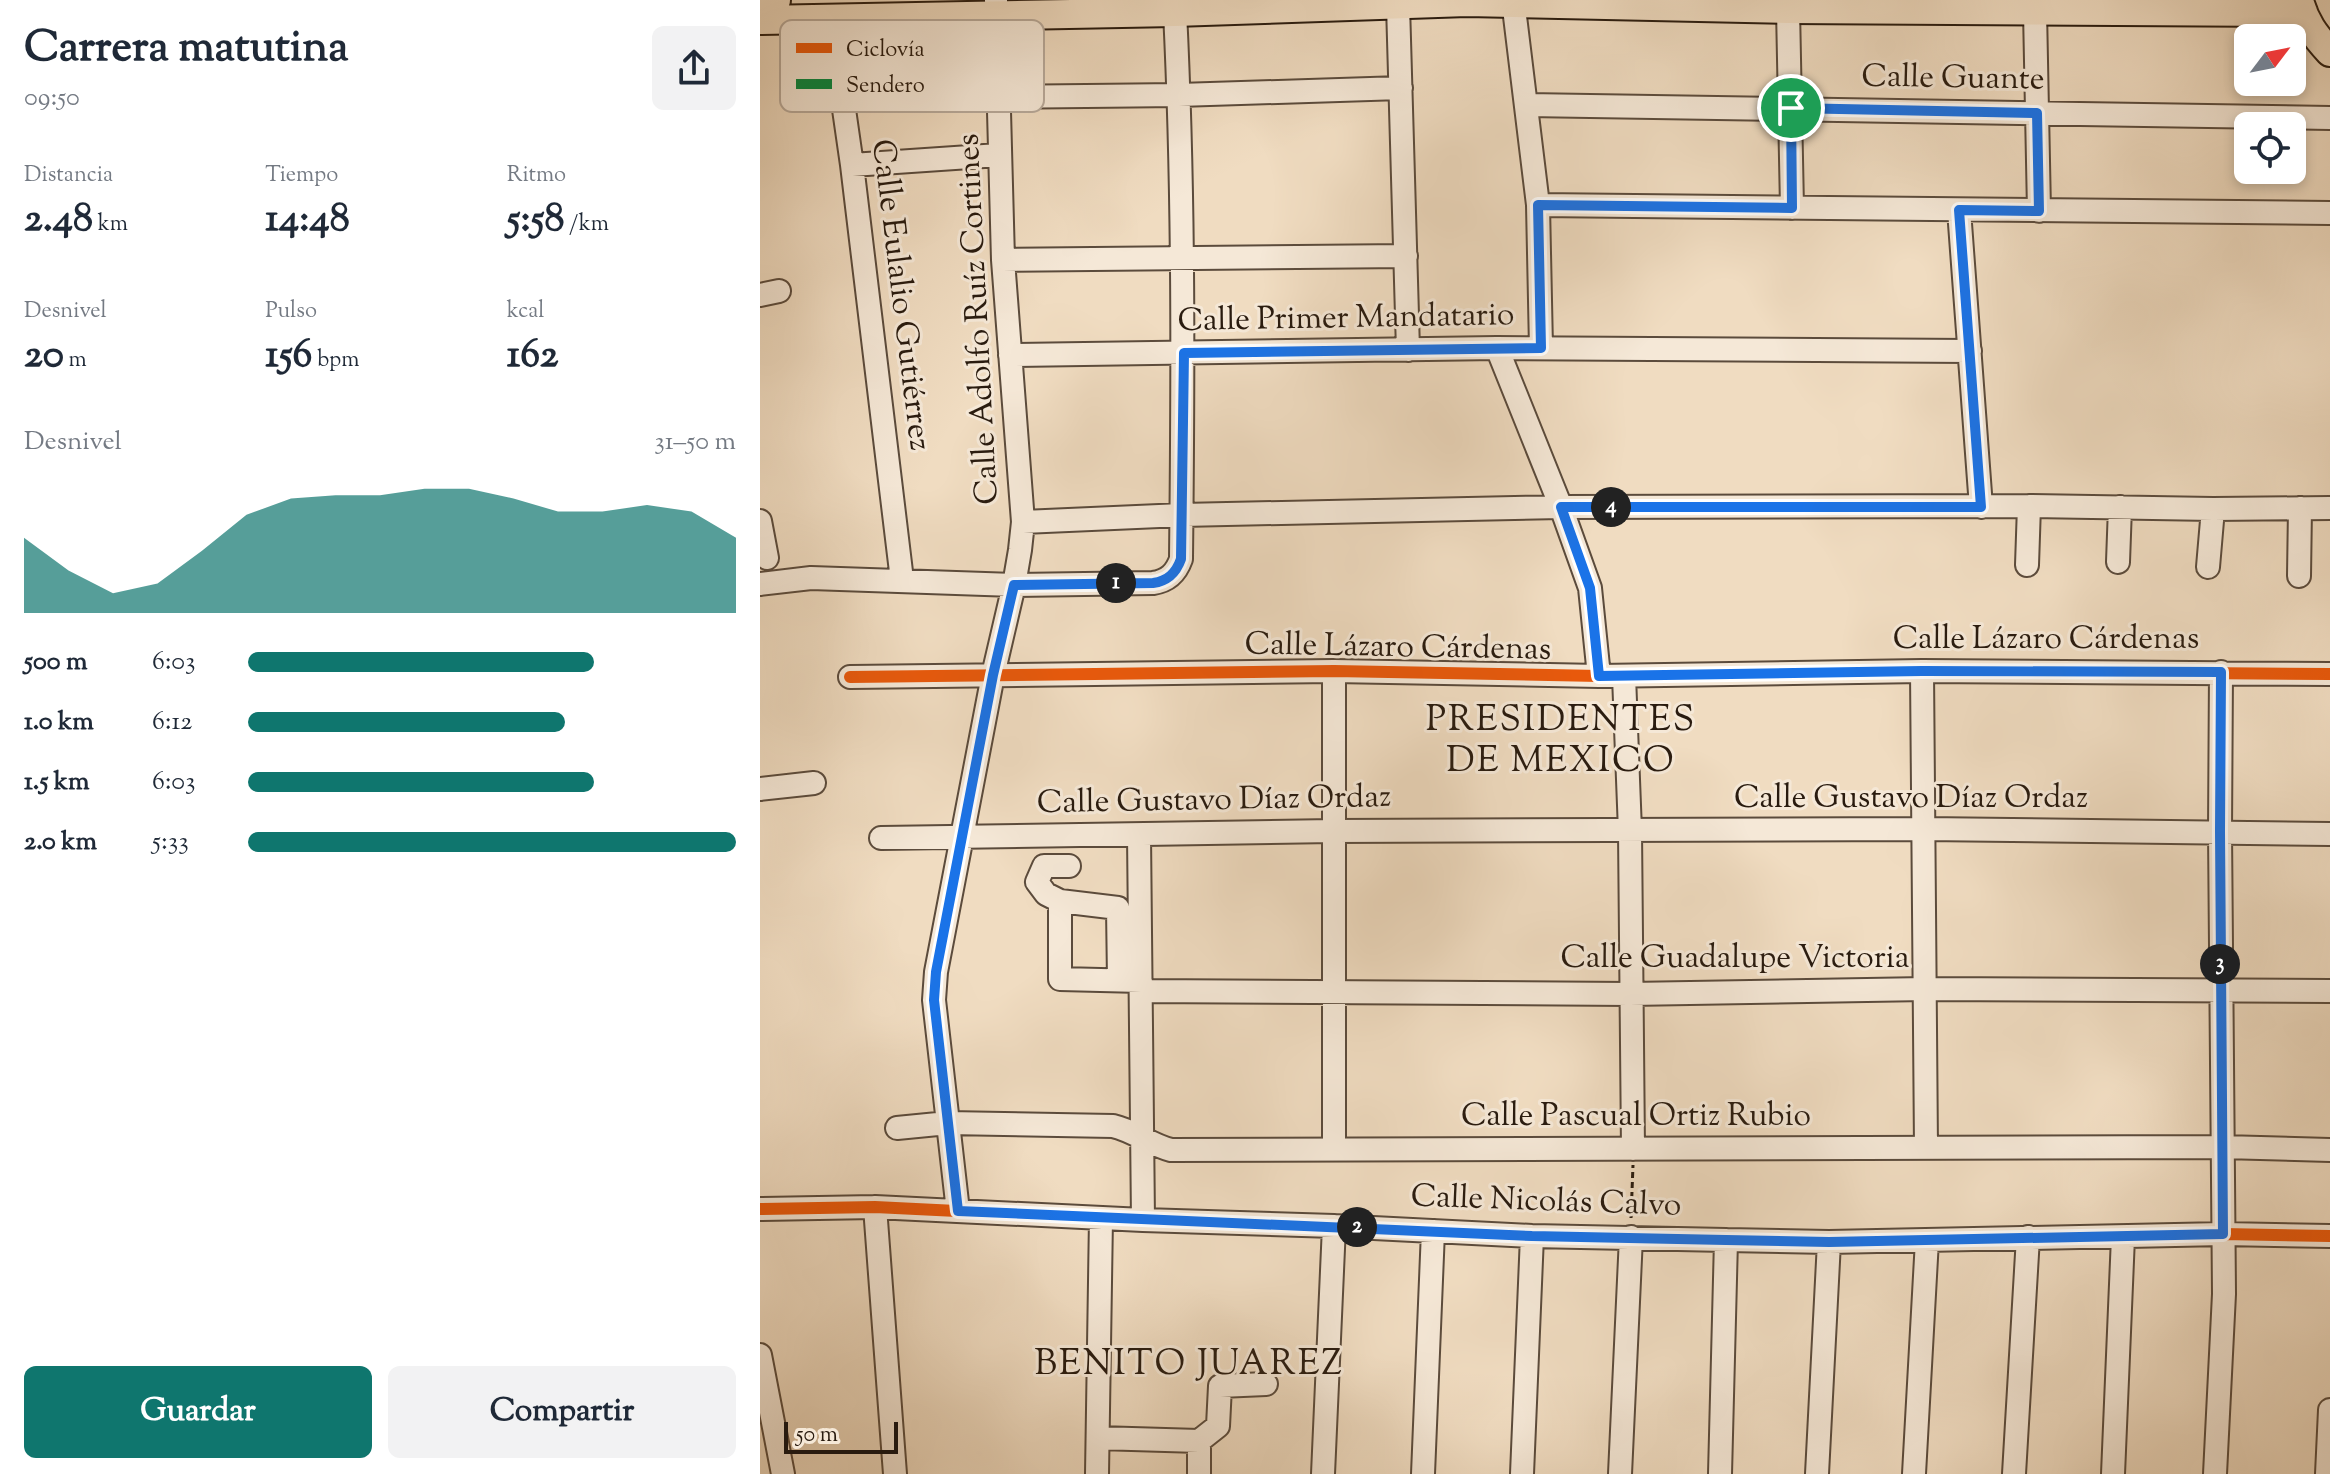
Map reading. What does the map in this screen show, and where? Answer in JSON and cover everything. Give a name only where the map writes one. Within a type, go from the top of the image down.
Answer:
[{"type":"main road","points":[[760,0],[776,0]]},
{"type":"main road","points":[[760,20],[831,19],[997,8],[1175,12],[1466,1],[2035,11],[2301,6],[2326,50]]},
{"type":"street","points":[[1513,2],[1538,205],[1541,348]]},
{"type":"street","points":[[1398,5],[1408,350]]},
{"type":"street","points":[[1788,9],[1792,208]]},
{"type":"street","points":[[2035,11],[2039,211]]},
{"type":"street","points":[[760,584],[811,578],[1014,585],[1160,582],[1175,573],[1181,559],[1184,353],[1175,12]]},
{"type":"street","points":[[1044,97],[1401,88]]},
{"type":"street","name":"Calle Guante","points":[[1527,105],[2330,118]]},
{"type":"street","name":"Calle Eulalio Gutiérrez","points":[[844,112],[902,580]]},
{"type":"street","name":"Calle Adolfo Ruíz Cortines","points":[[958,1211],[934,1000],[940,947],[993,675],[1014,585],[1023,522],[1003,260],[1000,112]]},
{"type":"street","points":[[852,165],[999,155]]},
{"type":"street","points":[[1538,205],[2330,213]]},
{"type":"street","points":[[1959,210],[1981,507]]},
{"type":"street","points":[[1003,260],[1406,256]]},
{"type":"street","points":[[1497,348],[1590,588],[1599,676]]},
{"type":"street","name":"Calle Primer Mandatario","points":[[1010,355],[1497,348],[1970,351]]},
{"type":"street","points":[[2027,565],[2029,506]]},
{"type":"street","points":[[1023,522],[1182,515],[1561,507],[2330,508]]},
{"type":"street","points":[[2118,562],[2120,507]]},
{"type":"street","points":[[2299,576],[2300,508]]},
{"type":"street","points":[[2208,567],[2213,509]]},
{"type":"street","points":[[760,521],[767,558]]},
{"type":"street","points":[[1334,671],[1334,1149]]},
{"type":"street","name":"Calle Lázaro Cárdenas","points":[[850,677],[1334,671],[1599,676],[1922,671],[2330,674]]},
{"type":"street","points":[[1922,671],[1926,1148]]},
{"type":"street","points":[[2215,1474],[2224,1294],[2221,672]]},
{"type":"street","points":[[1624,676],[1630,831],[1633,1149]]},
{"type":"street","points":[[760,789],[814,783]]},
{"type":"street","name":"Calle Gustavo Díaz Ordaz","points":[[881,838],[1333,831],[1925,829],[2330,834]]},
{"type":"street","points":[[1139,835],[1133,984],[1142,1136],[1143,1220]]},
{"type":"street","points":[[1069,866],[1044,866],[1037,882],[1046,894],[1060,901],[1118,908],[1133,984]]},
{"type":"street","name":"Calle Guadalupe Victoria","points":[[1060,901],[1060,979],[1333,990],[1630,994],[1926,989],[2330,991]]},
{"type":"street","name":"Calle Pascual Ortiz Rubio","points":[[897,1128],[948,1123],[1113,1126],[1129,1129],[1171,1150],[2223,1147],[2330,1150]]},
{"type":"street","points":[[875,1207],[895,1474]]},
{"type":"street","name":"Calle Nicolás Calvo","points":[[760,1209],[875,1207],[1532,1236],[1829,1242],[2223,1234],[2330,1236]]},
{"type":"street","points":[[1097,1474],[1101,1218]]},
{"type":"street","points":[[1323,1474],[1334,1226]]},
{"type":"street","points":[[1423,1474],[1433,1231]]},
{"type":"street","points":[[1522,1474],[1532,1236]]},
{"type":"street","points":[[1620,1474],[1631,1237]]},
{"type":"street","points":[[2014,1474],[2028,1237]]},
{"type":"street","points":[[2113,1474],[2123,1237]]},
{"type":"street","points":[[1720,1474],[1726,1240]]},
{"type":"street","points":[[1914,1474],[1927,1240]]},
{"type":"street","points":[[1817,1474],[1829,1242]]},
{"type":"street","points":[[760,1355],[785,1472]]},
{"type":"street","points":[[1098,1438],[1199,1441],[1218,1426],[1220,1386],[1266,1384]]},
{"type":"street","points":[[2327,1474],[2330,1410]]},
{"type":"street","points":[[1199,1441],[1199,1474]]},
{"type":"path","points":[[1631,1237],[1633,1149]]},
{"type":"marked path","points":[[1561,507],[1590,588],[1599,676]]},
{"type":"cycle path","points":[[850,677],[1334,671],[1599,676],[1922,671],[2330,674]]},
{"type":"cycle path","points":[[760,1209],[875,1207],[1532,1236],[1829,1242],[2223,1234],[2330,1236]]},
{"type":"district","name":"PRESIDENTES DE MEXICO","points":[[1561,742]]},
{"type":"district","name":"BENITO JUAREZ","points":[[1189,1365]]},
{"type":"route","points":[[1791,108],[2037,113],[2039,211],[1959,210],[1981,507],[1561,507],[1590,588],[1599,676],[1922,671],[2221,672],[2223,1234],[1829,1242],[1532,1236],[958,1211],[934,1000],[936,972],[993,675],[1014,585],[1153,583],[1175,573],[1181,559],[1184,353],[1541,348],[1538,205],[1792,208],[1791,108]]}]
